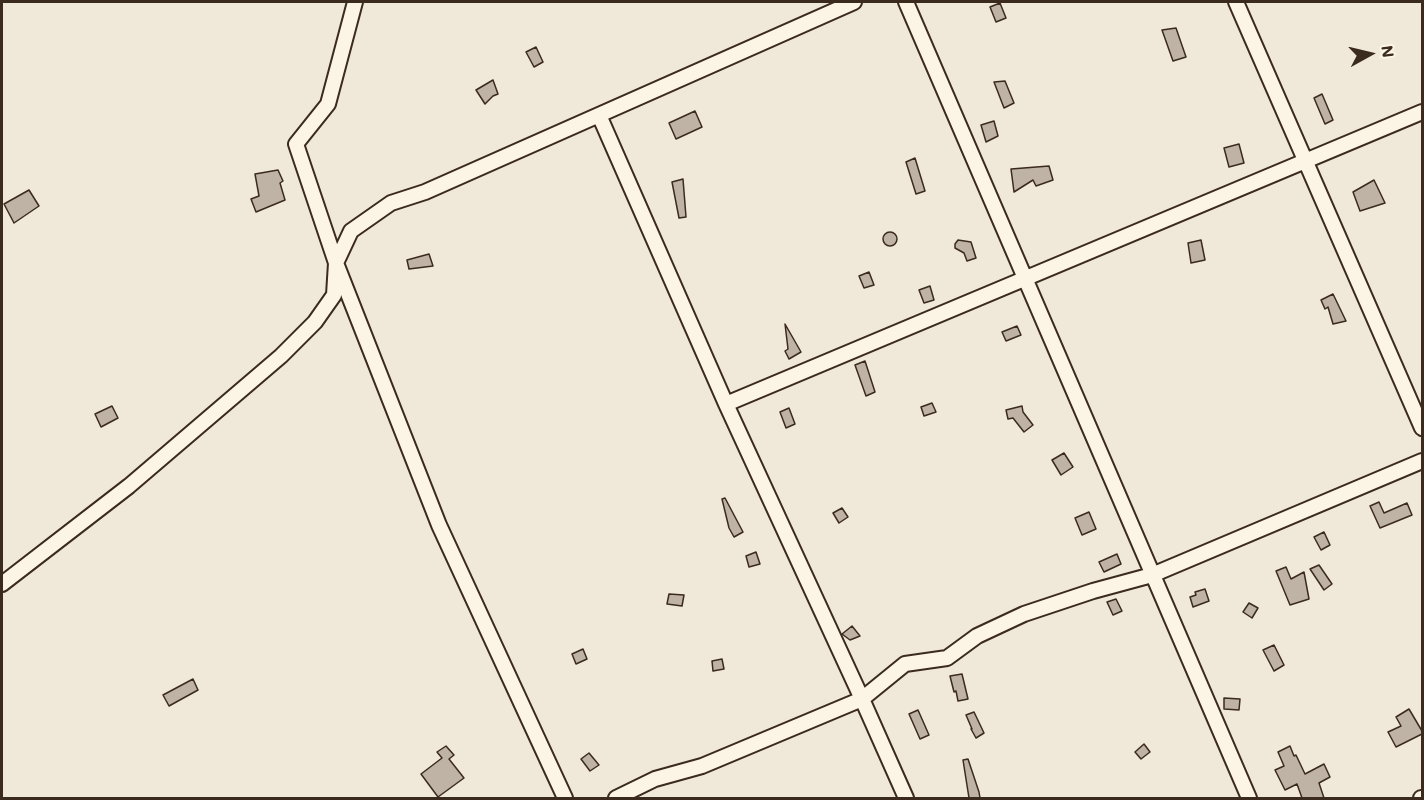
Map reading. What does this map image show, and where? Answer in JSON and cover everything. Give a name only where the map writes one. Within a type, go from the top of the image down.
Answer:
[{"type":"street","points":[[355,2],[328,104],[296,144],[336,263],[439,525],[565,798]]},
{"type":"street","points":[[2,585],[129,486],[281,356],[315,322],[334,295],[336,263],[351,231],[391,203],[425,192],[854,2]]},
{"type":"street","points":[[906,2],[1249,798]]},
{"type":"street","points":[[1236,2],[1422,428]]},
{"type":"street","points":[[726,404],[1422,112]]},
{"type":"street","points":[[599,115],[726,404],[906,798]]},
{"type":"street","points":[[616,798],[655,779],[702,766],[862,699],[905,664],[947,658],[977,636],[1024,614],[1093,591],[1152,575],[1422,461]]},
{"type":"building","points":[[1000,3],[1006,18],[996,22],[990,7]]},
{"type":"building","points":[[1176,28],[1186,57],[1173,61],[1162,30]]},
{"type":"building","points":[[536,47],[543,62],[534,67],[526,52]]},
{"type":"building","points":[[493,80],[498,94],[485,104],[476,90]]},
{"type":"building","points":[[1005,81],[1014,103],[1004,108],[994,82]]},
{"type":"building","points":[[1322,94],[1333,120],[1325,124],[1314,98]]},
{"type":"building","points":[[695,111],[702,127],[676,139],[669,123]]},
{"type":"building","points":[[994,121],[998,136],[986,142],[981,125]]},
{"type":"building","points":[[1239,144],[1244,163],[1229,167],[1224,148]]},
{"type":"building","points":[[915,158],[925,191],[916,194],[906,162]]},
{"type":"building","points":[[1049,166],[1053,180],[1036,186],[1033,180],[1014,192],[1011,169]]},
{"type":"building","points":[[278,170],[283,181],[280,183],[285,200],[256,212],[251,199],[259,196],[255,174]]},
{"type":"building","points":[[683,179],[686,217],[679,218],[672,182]]},
{"type":"building","points":[[1374,180],[1385,203],[1360,211],[1353,192]]},
{"type":"building","points":[[29,190],[39,206],[14,223],[4,204]]},
{"type":"building","points":[[890,232],[895,234],[897,239],[895,244],[890,246],[885,244],[883,239],[885,234]]},
{"type":"building","points":[[958,240],[971,242],[976,258],[967,261],[964,253],[955,248]]},
{"type":"building","points":[[1201,240],[1205,260],[1191,263],[1188,243]]},
{"type":"building","points":[[429,254],[433,266],[409,269],[407,260]]},
{"type":"building","points":[[869,272],[874,285],[864,288],[859,276]]},
{"type":"building","points":[[930,286],[934,300],[924,303],[919,290]]},
{"type":"building","points":[[1333,294],[1346,321],[1333,324],[1328,307],[1325,309],[1321,300]]},
{"type":"building","points":[[785,324],[801,352],[789,359],[785,351],[788,349]]},
{"type":"building","points":[[1017,326],[1021,335],[1006,341],[1002,332]]},
{"type":"building","points":[[865,361],[875,392],[866,396],[855,365]]},
{"type":"building","points":[[932,403],[936,412],[924,416],[921,407]]},
{"type":"building","points":[[112,406],[118,418],[101,427],[95,414]]},
{"type":"building","points":[[1022,406],[1023,412],[1033,425],[1024,432],[1013,418],[1008,419],[1006,410]]},
{"type":"building","points":[[789,408],[795,424],[786,428],[780,412]]},
{"type":"building","points":[[1064,453],[1073,467],[1061,475],[1052,460]]},
{"type":"building","points":[[725,498],[743,532],[734,537],[729,528],[722,499]]},
{"type":"building","points":[[1379,502],[1384,513],[1407,503],[1412,515],[1380,528],[1370,506]]},
{"type":"building","points":[[842,508],[848,517],[839,523],[833,513]]},
{"type":"building","points":[[1089,512],[1096,529],[1082,535],[1075,518]]},
{"type":"building","points":[[1324,532],[1330,545],[1321,550],[1314,537]]},
{"type":"building","points":[[756,552],[760,564],[749,567],[746,556]]},
{"type":"building","points":[[1117,554],[1121,564],[1104,572],[1099,562]]},
{"type":"building","points":[[1319,565],[1332,584],[1324,590],[1310,569]]},
{"type":"building","points":[[1286,567],[1291,579],[1304,572],[1309,599],[1290,605],[1276,571]]},
{"type":"building","points":[[1205,589],[1209,601],[1193,607],[1190,597],[1196,595],[1195,592]]},
{"type":"building","points":[[669,594],[684,595],[682,606],[667,604]]},
{"type":"building","points":[[1116,599],[1122,611],[1113,615],[1107,602]]},
{"type":"building","points":[[1249,603],[1258,608],[1252,618],[1243,612]]},
{"type":"building","points":[[852,626],[860,636],[850,640],[842,634]]},
{"type":"building","points":[[1274,645],[1284,665],[1274,671],[1263,650]]},
{"type":"building","points":[[583,649],[587,659],[576,664],[572,654]]},
{"type":"building","points":[[722,659],[724,669],[713,671],[712,661]]},
{"type":"building","points":[[962,674],[968,699],[958,701],[950,676]]},
{"type":"building","points":[[193,679],[198,690],[169,706],[163,695]]},
{"type":"building","points":[[1224,698],[1240,699],[1239,710],[1224,709]]},
{"type":"building","points":[[1409,709],[1422,734],[1396,747],[1388,732],[1401,726],[1396,717]]},
{"type":"building","points":[[918,710],[929,735],[920,739],[909,714]]},
{"type":"building","points":[[974,712],[984,733],[976,738],[966,715]]},
{"type":"building","points":[[1144,744],[1150,752],[1141,759],[1135,752]]},
{"type":"building","points":[[446,746],[454,755],[449,759],[464,778],[438,797],[421,774],[442,758],[437,752]]},
{"type":"building","points":[[1290,746],[1305,774],[1324,764],[1330,777],[1319,783],[1324,798],[1302,798],[1297,784],[1285,790],[1275,770],[1284,766],[1278,752]]},
{"type":"building","points":[[589,753],[599,765],[590,771],[581,759]]},
{"type":"building","points":[[968,759],[980,798],[969,798],[963,760]]}]
